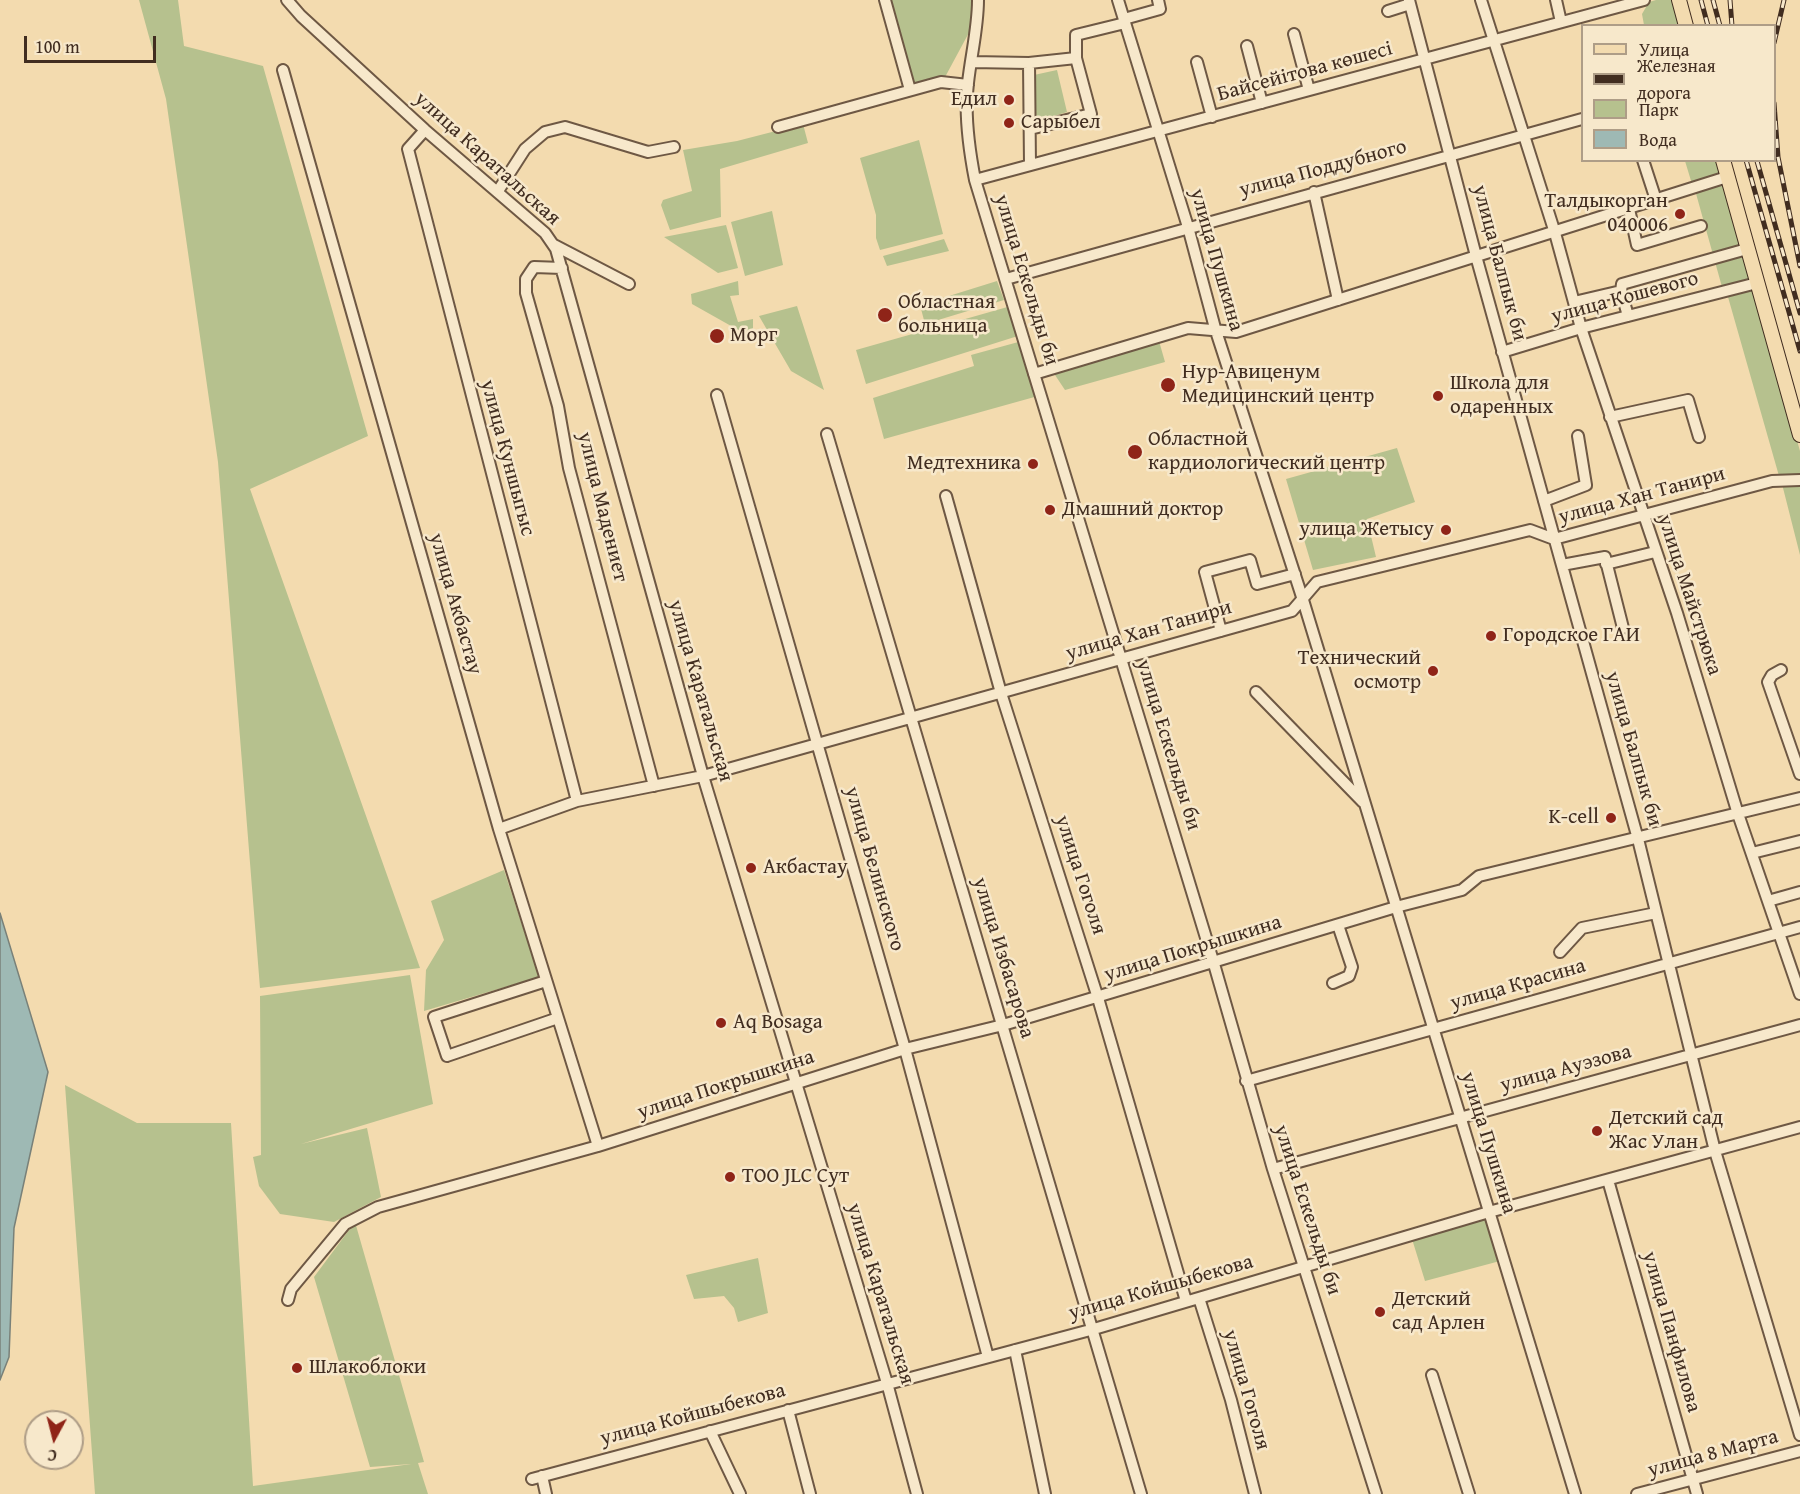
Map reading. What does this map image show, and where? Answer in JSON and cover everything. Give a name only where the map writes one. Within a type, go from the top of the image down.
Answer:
[{"type":"main road","points":[[1679,0],[1685,24]]},
{"type":"main road","points":[[1723,162],[1800,435]]},
{"type":"street","name":"улица Каратальская","points":[[287,0],[301,16],[425,130],[545,232],[554,245],[704,776],[886,1383],[917,1494]]},
{"type":"street","points":[[885,0],[910,90]]},
{"type":"street","name":"улица Ескельды би","points":[[978,0],[978,25],[968,85],[969,138],[975,180],[1214,964],[1246,1081],[1376,1494]]},
{"type":"street","name":"улица Пушкина","points":[[1118,0],[1188,226],[1215,328],[1295,574],[1575,1494]]},
{"type":"street","points":[[1030,129],[1091,114],[1076,58],[1076,35],[1160,9],[1158,0]]},
{"type":"street","name":"улица Майстрюка","points":[[1481,0],[1555,233],[1581,328],[1642,516],[1677,613],[1738,814],[1800,994]]},
{"type":"street","points":[[1556,0],[1561,22]]},
{"type":"street","name":"Байсейітова көшесі","points":[[975,180],[1644,0]]},
{"type":"street","name":"улица Балпык би","points":[[1388,10],[1409,2],[1502,352],[1638,839],[1715,1151],[1800,1435]]},
{"type":"street","points":[[1294,34],[1309,90]]},
{"type":"street","points":[[1247,46],[1263,103]]},
{"type":"street","points":[[972,62],[1029,63],[1076,58]]},
{"type":"street","points":[[1197,62],[1212,117]]},
{"type":"street","points":[[1029,63],[1030,165]]},
{"type":"street","name":"улица Акбастау","points":[[283,70],[499,829],[598,1146]]},
{"type":"street","points":[[778,127],[941,82],[968,85]]},
{"type":"street","name":"улица Поддубного","points":[[1006,279],[1188,226],[1581,119]]},
{"type":"street","points":[[498,191],[525,149],[545,132],[565,127],[648,152],[674,147]]},
{"type":"street","name":"улица Куншыгыс","points":[[425,130],[408,149],[577,801]]},
{"type":"street","points":[[1644,162],[1656,200]]},
{"type":"street","points":[[1034,374],[1188,328],[1215,328],[1236,332],[1727,177]]},
{"type":"street","points":[[1314,192],[1338,300]]},
{"type":"street","points":[[1629,209],[1637,245],[1701,226]]},
{"type":"street","points":[[554,245],[628,284]]},
{"type":"street","points":[[1628,316],[1621,291],[1622,285],[1747,249]]},
{"type":"street","name":"улица Мадениет","points":[[562,268],[534,267],[526,279],[526,293],[558,406],[569,468],[654,786]]},
{"type":"street","name":"улица Кошевого","points":[[1502,352],[1581,328],[1757,284]]},
{"type":"street","points":[[1574,302],[1621,291]]},
{"type":"street","name":"улица Белинского","points":[[717,395],[905,1049],[988,1357]]},
{"type":"street","points":[[1610,417],[1688,400],[1699,437]]},
{"type":"street","name":"улица Избасарова","points":[[827,434],[1094,1329],[1141,1494]]},
{"type":"street","points":[[1544,501],[1586,485],[1578,436]]},
{"type":"street","name":"улица Хан Танири","points":[[499,829],[577,801],[704,776],[1292,611],[1317,582],[1530,530],[1554,539],[1772,481],[1800,480]]},
{"type":"street","name":"улица Гоголя","points":[[946,496],[1001,693],[1098,998],[1186,1302]]},
{"type":"street","points":[[1606,564],[1655,552]]},
{"type":"street","points":[[1562,565],[1605,557],[1623,628]]},
{"type":"street","points":[[1221,632],[1205,572],[1250,560],[1257,584],[1295,574]]},
{"type":"street","points":[[1781,670],[1772,675],[1768,682],[1800,774]]},
{"type":"street","name":"улица Пушкина","points":[[1256,692],[1365,804]]},
{"type":"street","name":"улица Покрышкина","points":[[288,1300],[291,1289],[345,1224],[378,1207],[598,1146],[905,1049],[1003,1025],[1098,998],[1396,907],[1462,890],[1479,876],[1800,798]]},
{"type":"street","points":[[1752,853],[1800,842]]},
{"type":"street","points":[[1768,901],[1800,892]]},
{"type":"street","points":[[1560,952],[1582,928],[1656,913]]},
{"type":"street","points":[[1333,983],[1349,976],[1352,967],[1338,925]]},
{"type":"street","name":"улица Красина","points":[[1246,1081],[1800,927]]},
{"type":"street","points":[[546,981],[434,1017],[447,1056],[558,1018]]},
{"type":"street","name":"улица Ауэзова","points":[[1273,1169],[1800,1025]]},
{"type":"street","name":"улица Койшыбекова","points":[[546,1494],[537,1478],[1094,1329],[1489,1212],[1800,1127]]},
{"type":"street","name":"улица Панфилова","points":[[1608,1180],[1697,1494]]},
{"type":"street","name":"улица Гоголя","points":[[1199,1298],[1231,1400],[1255,1494]]},
{"type":"street","points":[[1015,1350],[1045,1494]]},
{"type":"street","points":[[1432,1376],[1469,1494]]},
{"type":"street","points":[[788,1410],[810,1494]]},
{"type":"street","points":[[710,1431],[740,1494]]},
{"type":"street","name":"улица 8 Марта","points":[[1637,1494],[1800,1451]]},
{"type":"green space","points":[[139,0],[178,0],[184,46],[263,66],[368,436],[250,489],[420,968],[260,988],[218,462],[166,99]]},
{"type":"green space","points":[[885,0],[974,0],[972,27],[944,79],[912,87]]},
{"type":"green space","points":[[1676,0],[1683,24],[1644,24],[1642,14],[1649,2]]},
{"type":"green space","points":[[1057,70],[1067,112],[1035,122],[1034,75]]},
{"type":"green space","points":[[803,124],[808,143],[720,169],[721,217],[670,230],[661,205],[663,200],[692,191],[683,150],[737,141]]},
{"type":"green space","points":[[919,140],[943,234],[880,250],[876,238],[876,215],[860,158]]},
{"type":"green space","points":[[1685,162],[1720,162],[1724,174],[1692,184]]},
{"type":"green space","points":[[1725,182],[1753,282],[1722,287],[1695,190]]},
{"type":"green space","points":[[772,211],[783,265],[745,276],[731,222]]},
{"type":"green space","points":[[726,225],[738,268],[718,273],[664,237]]},
{"type":"green space","points":[[944,239],[949,251],[887,266],[883,256]]},
{"type":"green space","points":[[738,281],[739,295],[730,296],[738,322],[753,319],[753,328],[749,333],[740,331],[692,304],[691,294]]},
{"type":"green space","points":[[997,281],[1004,300],[925,324],[920,305]]},
{"type":"green space","points":[[1754,290],[1800,451],[1800,476],[1779,476],[1728,297]]},
{"type":"green space","points":[[797,306],[824,390],[791,371],[759,316]]},
{"type":"green space","points":[[1011,306],[1021,335],[866,384],[856,350]]},
{"type":"green space","points":[[1022,341],[1038,396],[884,439],[873,398],[974,366],[971,355]]},
{"type":"green space","points":[[1159,341],[1165,362],[1065,390],[1053,372]]},
{"type":"green space","points":[[1397,448],[1415,502],[1367,519],[1376,557],[1313,570],[1286,479]]},
{"type":"green space","points":[[1782,484],[1800,484],[1800,555]]},
{"type":"green space","points":[[504,870],[539,977],[424,1011],[426,970],[444,940],[431,901]]},
{"type":"green space","points":[[410,975],[433,1104],[301,1144],[367,1128],[381,1197],[334,1222],[280,1214],[259,1186],[253,1157],[261,1155],[260,996]]},
{"type":"green space","points":[[65,1085],[137,1123],[231,1123],[253,1486],[411,1464],[370,1467],[314,1277],[355,1222],[424,1462],[418,1463],[428,1494],[95,1494]]},
{"type":"green space","points":[[1485,1216],[1500,1261],[1425,1281],[1412,1239]]},
{"type":"green space","points":[[758,1258],[768,1313],[738,1322],[734,1308],[724,1296],[694,1299],[686,1275]]},
{"type":"water","points":[[0,913],[48,1072],[14,1228],[9,1357],[0,1380]]},
{"type":"railway","points":[[1701,0],[1707,24]]},
{"type":"railway","points":[[1713,0],[1719,24]]},
{"type":"railway","points":[[1730,0],[1732,24]]},
{"type":"railway","points":[[1776,34],[1784,0]]},
{"type":"railway","points":[[1776,130],[1778,157],[1800,266]]},
{"type":"railway","points":[[1747,162],[1800,351]]},
{"type":"railway","points":[[1757,162],[1800,313]]},
{"type":"place","name":"Едил","points":[[1009,100]]},
{"type":"place","name":"Сарыбел","points":[[1009,123]]},
{"type":"place","name":"Талдыкорган 040006","points":[[1680,214]]},
{"type":"place","name":"Областная больница","points":[[885,315]]},
{"type":"place","name":"Морг","points":[[717,336]]},
{"type":"place","name":"Нур-Авиценум Медицинский центр","points":[[1168,385]]},
{"type":"place","name":"Школа для одаренных","points":[[1438,396]]},
{"type":"place","name":"Областной кардиологический центр","points":[[1135,452]]},
{"type":"place","name":"Медтехника","points":[[1033,464]]},
{"type":"place","name":"Дмашний доктор","points":[[1050,510]]},
{"type":"place","name":"улица Жетысу","points":[[1446,530]]},
{"type":"place","name":"Городское ГАИ","points":[[1491,636]]},
{"type":"place","name":"Технический осмотр","points":[[1433,671]]},
{"type":"place","name":"K-cell","points":[[1611,818]]},
{"type":"place","name":"Акбастау","points":[[751,868]]},
{"type":"place","name":"Aq Bosaga","points":[[721,1023]]},
{"type":"place","name":"Детский сад Жас Улан","points":[[1597,1131]]},
{"type":"place","name":"ТОО JLC Сут","points":[[730,1177]]},
{"type":"place","name":"Детский сад Арлен","points":[[1380,1312]]},
{"type":"place","name":"Шлакоблоки","points":[[297,1368]]}]
